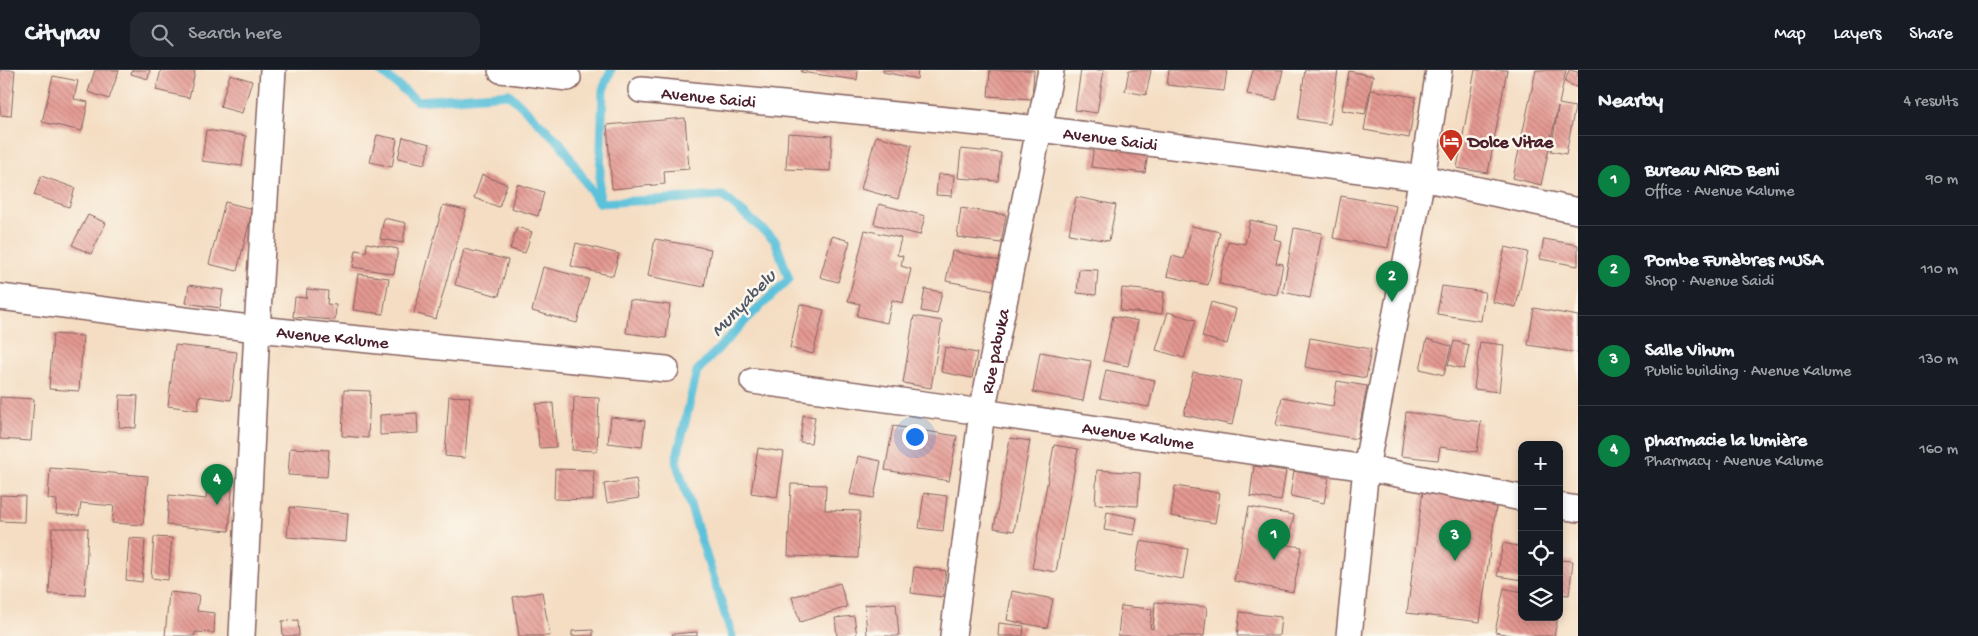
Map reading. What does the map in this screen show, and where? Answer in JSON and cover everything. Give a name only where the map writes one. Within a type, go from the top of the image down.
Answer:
[{"type":"street","points":[[242,636],[257,329],[273,70]]},
{"type":"street","points":[[501,70],[568,78]]},
{"type":"street","name":"Rue pabuka","points":[[953,636],[982,412],[1051,70]]},
{"type":"street","points":[[1348,636],[1366,468],[1422,178],[1439,70]]},
{"type":"street","name":"Avenue Saidi","points":[[641,90],[1040,129],[1422,178],[1578,211]]},
{"type":"street","name":"Avenue Kalume","points":[[0,297],[257,329],[666,368]]},
{"type":"street","name":"Avenue Kalume","points":[[752,381],[982,412],[1366,468],[1518,497]]},
{"type":"street","points":[[1563,507],[1578,509]]},
{"type":"building","points":[[0,70],[15,70],[11,116],[0,115]]},
{"type":"building","points":[[95,70],[119,70],[109,99],[88,92]]},
{"type":"building","points":[[132,70],[150,70],[148,79],[131,74]]},
{"type":"building","points":[[161,70],[187,70],[195,72],[189,98],[156,90]]},
{"type":"building","points":[[802,70],[858,70],[857,80],[801,72]]},
{"type":"building","points":[[883,70],[918,70],[917,79],[883,72]]},
{"type":"building","points":[[990,70],[1034,70],[1032,99],[988,96]]},
{"type":"building","points":[[1081,70],[1104,70],[1097,113],[1075,110]]},
{"type":"building","points":[[1129,70],[1151,70],[1146,95],[1125,91]]},
{"type":"building","points":[[1169,70],[1227,70],[1224,91],[1167,85]]},
{"type":"building","points":[[1253,70],[1283,70],[1276,100],[1247,94]]},
{"type":"building","points":[[1305,70],[1338,70],[1330,124],[1298,119]]},
{"type":"building","points":[[1475,70],[1507,70],[1488,173],[1457,168]]},
{"type":"building","points":[[1536,70],[1566,70],[1559,104],[1575,107],[1566,154],[1551,151],[1558,107],[1541,185],[1513,178]]},
{"type":"building","points":[[1569,70],[1578,72],[1578,88],[1565,82]]},
{"type":"building","points":[[1349,71],[1373,76],[1365,114],[1342,110]]},
{"type":"building","points":[[230,74],[252,81],[242,113],[220,107]]},
{"type":"building","points":[[53,76],[78,81],[74,99],[88,102],[82,131],[42,122]]},
{"type":"building","points":[[1371,90],[1416,97],[1409,138],[1364,130]]},
{"type":"building","points":[[685,118],[689,169],[664,171],[665,184],[612,189],[607,125]]},
{"type":"building","points":[[206,130],[246,136],[242,166],[202,161]]},
{"type":"building","points":[[788,133],[832,136],[830,171],[786,169]]},
{"type":"building","points":[[377,135],[397,139],[392,167],[370,162]]},
{"type":"building","points":[[876,136],[912,145],[898,199],[861,189]]},
{"type":"building","points":[[403,137],[430,144],[425,164],[398,158]]},
{"type":"building","points":[[1094,145],[1148,152],[1145,173],[1091,167]]},
{"type":"building","points":[[961,149],[1001,153],[998,181],[958,178]]},
{"type":"building","points":[[938,174],[954,175],[952,196],[936,195]]},
{"type":"building","points":[[482,175],[507,184],[499,207],[474,198]]},
{"type":"building","points":[[41,176],[75,188],[69,207],[34,195]]},
{"type":"building","points":[[517,184],[544,192],[538,216],[511,208]]},
{"type":"building","points":[[1341,196],[1396,206],[1388,248],[1333,238]]},
{"type":"building","points":[[1076,197],[1116,205],[1109,241],[1069,234]]},
{"type":"building","points":[[225,202],[253,209],[237,271],[209,264]]},
{"type":"building","points":[[879,204],[925,216],[920,235],[874,224]]},
{"type":"building","points":[[443,205],[466,210],[436,319],[414,313]]},
{"type":"building","points":[[961,208],[1006,215],[1001,243],[957,237]]},
{"type":"building","points":[[88,215],[106,223],[91,254],[72,245]]},
{"type":"building","points":[[384,218],[406,223],[403,243],[380,239]]},
{"type":"building","points":[[1250,220],[1277,226],[1274,239],[1281,241],[1276,263],[1283,264],[1277,295],[1219,284],[1228,241],[1245,244]]},
{"type":"building","points":[[1192,226],[1220,232],[1208,285],[1167,276],[1172,256],[1184,259]]},
{"type":"building","points":[[517,227],[532,232],[525,253],[510,249]]},
{"type":"building","points":[[1294,228],[1322,233],[1310,298],[1283,292]]},
{"type":"building","points":[[865,230],[901,238],[897,255],[903,256],[901,266],[911,269],[903,303],[892,300],[887,323],[857,316],[860,304],[848,301]]},
{"type":"building","points":[[832,236],[850,241],[838,282],[820,277]]},
{"type":"building","points":[[655,239],[711,249],[704,287],[648,276]]},
{"type":"building","points":[[1544,239],[1578,245],[1578,266],[1540,259]]},
{"type":"building","points":[[367,243],[398,249],[394,274],[353,267],[356,250],[366,252]]},
{"type":"building","points":[[576,243],[619,254],[613,276],[571,266]]},
{"type":"building","points":[[1505,247],[1528,252],[1516,307],[1493,302]]},
{"type":"building","points":[[464,249],[508,260],[499,296],[455,285]]},
{"type":"building","points":[[952,251],[1000,261],[994,290],[946,281]]},
{"type":"building","points":[[543,267],[589,279],[577,323],[532,311]]},
{"type":"building","points":[[1079,269],[1098,270],[1096,295],[1077,293]]},
{"type":"building","points":[[358,274],[389,278],[383,314],[353,310]]},
{"type":"building","points":[[189,285],[223,290],[220,308],[186,303]]},
{"type":"building","points":[[1442,286],[1485,292],[1481,321],[1437,314]]},
{"type":"building","points":[[1122,288],[1164,292],[1162,314],[1120,311]]},
{"type":"building","points":[[307,289],[328,291],[327,304],[336,305],[335,320],[293,317],[295,297],[306,298]]},
{"type":"building","points":[[925,289],[942,292],[937,314],[921,311]]},
{"type":"building","points":[[630,300],[670,305],[666,338],[626,333]]},
{"type":"building","points":[[1211,302],[1236,309],[1227,344],[1202,337]]},
{"type":"building","points":[[800,304],[824,310],[813,354],[790,348]]},
{"type":"building","points":[[1534,308],[1578,316],[1578,353],[1528,345]]},
{"type":"building","points":[[1168,312],[1196,320],[1184,358],[1156,350]]},
{"type":"building","points":[[914,316],[942,321],[931,388],[903,383]]},
{"type":"building","points":[[1113,316],[1138,321],[1128,366],[1103,361]]},
{"type":"building","points":[[53,334],[83,336],[79,391],[49,389]]},
{"type":"building","points":[[1310,338],[1371,349],[1366,378],[1305,367]]},
{"type":"building","points":[[1427,339],[1451,346],[1444,375],[1420,369]]},
{"type":"building","points":[[1454,341],[1469,345],[1464,369],[1448,365]]},
{"type":"building","points":[[1480,342],[1504,345],[1499,392],[1474,389]]},
{"type":"building","points":[[175,345],[237,352],[231,400],[199,396],[198,410],[168,406]]},
{"type":"building","points":[[945,347],[977,353],[972,378],[941,372]]},
{"type":"building","points":[[1040,352],[1091,361],[1083,401],[1033,392]]},
{"type":"building","points":[[1106,370],[1155,380],[1149,407],[1100,398]]},
{"type":"building","points":[[1193,372],[1241,381],[1232,425],[1184,415]]},
{"type":"building","points":[[1337,381],[1367,386],[1357,439],[1276,425],[1282,397],[1333,406]]},
{"type":"building","points":[[344,390],[370,391],[368,438],[342,436]]},
{"type":"building","points":[[120,395],[138,396],[136,428],[119,427]]},
{"type":"building","points":[[449,396],[470,397],[465,458],[445,456]]},
{"type":"building","points":[[0,397],[34,399],[31,441],[0,439]]},
{"type":"building","points":[[574,397],[599,398],[597,451],[572,450]]},
{"type":"building","points":[[553,403],[556,447],[539,448],[536,404]]},
{"type":"building","points":[[1406,412],[1481,422],[1477,452],[1440,447],[1438,460],[1401,456]]},
{"type":"building","points":[[417,413],[418,433],[380,435],[380,415]]},
{"type":"building","points":[[803,415],[815,417],[811,443],[800,442]]},
{"type":"building","points":[[611,417],[645,421],[642,447],[608,443]]},
{"type":"building","points":[[893,426],[957,436],[949,481],[885,470]]},
{"type":"building","points":[[1010,438],[1030,441],[1014,531],[994,528]]},
{"type":"building","points":[[1054,445],[1078,449],[1056,572],[1032,568]]},
{"type":"building","points":[[290,448],[329,450],[327,477],[288,475]]},
{"type":"building","points":[[758,448],[784,452],[777,497],[751,493]]},
{"type":"building","points":[[858,456],[881,461],[874,498],[850,494]]},
{"type":"building","points":[[1254,466],[1286,471],[1281,501],[1250,496]]},
{"type":"building","points":[[50,468],[148,476],[143,525],[112,523],[114,506],[81,503],[79,516],[56,514],[57,500],[48,499]]},
{"type":"building","points":[[555,469],[594,470],[593,500],[554,499]]},
{"type":"building","points":[[1097,470],[1140,473],[1138,506],[1095,504]]},
{"type":"building","points":[[1294,471],[1329,478],[1324,503],[1290,496]]},
{"type":"building","points":[[636,479],[639,498],[607,503],[604,484]]},
{"type":"building","points":[[791,484],[826,485],[825,510],[860,511],[858,558],[788,556]]},
{"type":"building","points":[[1175,486],[1220,493],[1215,523],[1171,516]]},
{"type":"building","points":[[207,487],[232,489],[229,531],[167,525],[169,495],[206,499]]},
{"type":"building","points":[[1423,490],[1497,500],[1480,622],[1407,613]]},
{"type":"building","points":[[924,493],[947,496],[943,531],[919,528]]},
{"type":"building","points":[[0,495],[25,496],[24,522],[0,521]]},
{"type":"building","points":[[290,507],[348,513],[346,542],[287,537]]},
{"type":"building","points":[[1249,507],[1294,515],[1288,545],[1302,547],[1293,592],[1234,581]]},
{"type":"building","points":[[1107,512],[1137,518],[1134,535],[1104,530]]},
{"type":"building","points":[[52,528],[88,528],[85,595],[49,594]]},
{"type":"building","points":[[154,537],[172,538],[168,580],[151,578]]},
{"type":"building","points":[[129,538],[145,539],[142,582],[126,580]]},
{"type":"building","points":[[1140,541],[1188,549],[1183,579],[1135,571]]},
{"type":"building","points":[[1503,543],[1518,546],[1518,579],[1497,576]]},
{"type":"building","points":[[1563,560],[1573,561],[1569,595],[1563,594]]},
{"type":"building","points":[[914,567],[946,571],[942,597],[911,593]]},
{"type":"building","points":[[840,583],[847,607],[800,622],[792,597]]},
{"type":"building","points":[[1504,588],[1518,591],[1518,621],[1557,621],[1554,636],[1515,636],[1495,632]]},
{"type":"building","points":[[1012,591],[1053,599],[1047,628],[1007,620]]},
{"type":"building","points":[[169,592],[199,595],[197,611],[215,613],[214,633],[195,632],[195,636],[165,636]]},
{"type":"building","points":[[542,592],[550,636],[519,636],[513,597]]},
{"type":"building","points":[[1155,602],[1207,607],[1204,636],[1118,636],[1121,606],[1152,609],[1150,628],[1153,629]]},
{"type":"building","points":[[896,603],[899,636],[867,636],[865,605]]},
{"type":"building","points":[[1240,612],[1281,617],[1279,636],[1237,636]]},
{"type":"building","points":[[854,616],[857,636],[837,636],[835,618]]},
{"type":"building","points":[[298,620],[299,636],[283,636],[282,621]]},
{"type":"building","points":[[999,623],[1024,626],[1023,636],[998,636]]},
{"type":"building","points":[[593,630],[593,636],[572,636],[572,631]]},
{"type":"building","points":[[697,632],[697,636],[673,636],[672,634]]},
{"type":"waterway","points":[[379,70],[417,101],[509,94],[561,144],[599,203]]},
{"type":"waterway","name":"Munyabelu","points":[[611,70],[603,90],[599,203],[723,196],[775,240],[789,279],[697,371],[676,461],[732,636]]},
{"type":"place","name":"Dolce Vitae","points":[[1451,162]]},
{"type":"place","name":"Pombe Funèbres MUSA","points":[[1392,302]]},
{"type":"place","name":"pharmacie la lumière","points":[[217,505]]},
{"type":"place","name":"Bureau AIRD Beni","points":[[1274,560]]},
{"type":"place","name":"Salle Vihum","points":[[1455,561]]}]
